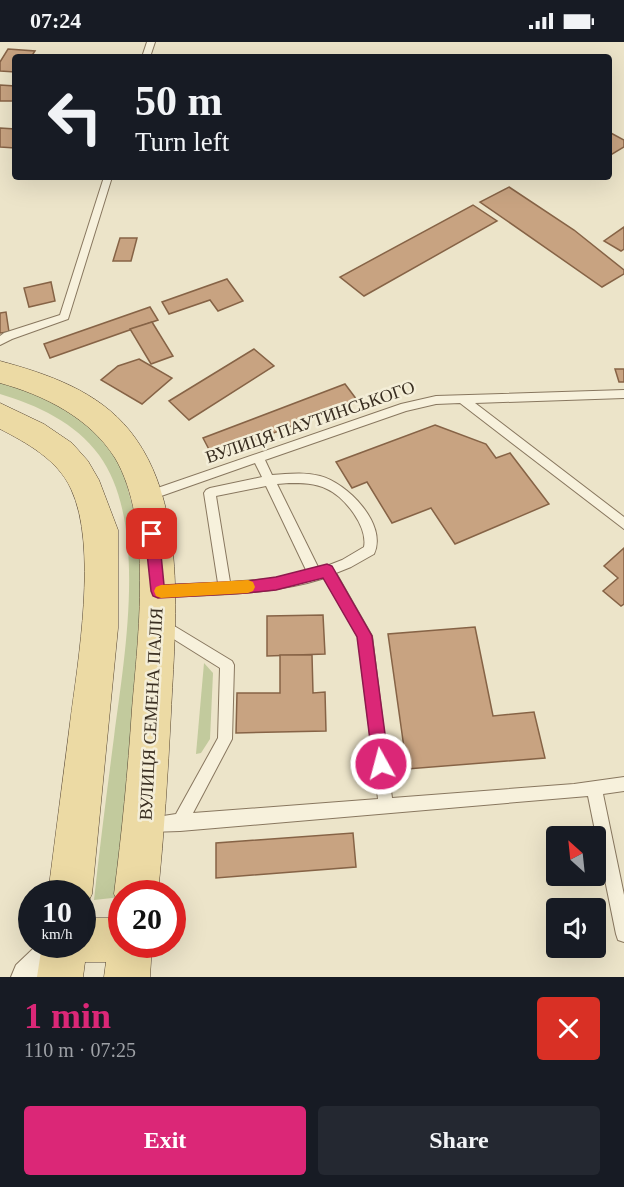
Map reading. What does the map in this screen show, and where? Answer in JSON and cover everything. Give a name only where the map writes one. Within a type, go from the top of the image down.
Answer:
[{"type":"main road","name":"ВУЛИЦЯ СЕМЕНА ПАЛІЯ","points":[[12,375],[74,400],[109,427],[130,456],[147,496],[157,606],[145,824],[138,880]]},
{"type":"main road","points":[[0,415],[33,432],[61,452],[77,470],[88,489],[101,530],[100,628],[72,880]]},
{"type":"main road","points":[[60,977],[62,958]]},
{"type":"main road","points":[[127,977],[129,958]]},
{"type":"street","points":[[28,977],[49,958]]},
{"type":"lane","points":[[0,341],[8,336],[64,317],[107,180]]},
{"type":"lane","name":"ВУЛИЦЯ ПАУТИНСЬКОГО","points":[[147,496],[405,407],[436,400],[624,394]]},
{"type":"lane","points":[[462,399],[624,524]]},
{"type":"lane","points":[[258,458],[321,572],[364,636],[386,806]]},
{"type":"lane","points":[[157,606],[225,588],[276,583],[321,572],[354,561],[370,550],[373,537],[366,521],[344,495],[332,485],[305,479],[270,480],[210,493],[225,588]]},
{"type":"lane","points":[[157,606],[227,664],[225,739],[180,823]]},
{"type":"lane","points":[[145,824],[386,806],[624,784]]},
{"type":"lane","points":[[594,788],[624,934]]},
{"type":"green space","points":[[0,382],[38,395],[70,412],[100,436],[122,467],[145,554],[122,880],[108,880],[108,898],[96,900],[96,884],[127,631],[128,554],[124,517],[114,483],[99,455],[90,444],[55,417],[0,394]]},
{"type":"green space","points":[[204,663],[213,673],[210,739],[201,753],[196,754]]},
{"type":"building","points":[[8,49],[35,51],[33,54],[12,54],[12,72],[0,71],[0,62]]},
{"type":"building","points":[[0,85],[12,86],[12,101],[0,101]]},
{"type":"building","points":[[0,128],[12,129],[12,148],[0,147]]},
{"type":"building","points":[[612,134],[624,140],[624,147],[612,154]]},
{"type":"building","points":[[509,187],[574,230],[624,270],[624,274],[602,287],[480,202]]},
{"type":"building","points":[[473,205],[497,221],[364,296],[340,277]]},
{"type":"building","points":[[624,227],[624,249],[621,251],[604,241]]},
{"type":"building","points":[[120,238],[137,238],[131,261],[113,261]]},
{"type":"building","points":[[227,279],[243,301],[218,311],[210,300],[169,314],[162,302]]},
{"type":"building","points":[[51,282],[55,301],[29,307],[24,288]]},
{"type":"building","points":[[150,307],[158,320],[50,358],[44,344]]},
{"type":"building","points":[[6,312],[9,332],[0,333],[0,313]]},
{"type":"building","points":[[152,322],[173,356],[151,364],[130,329]]},
{"type":"building","points":[[254,349],[274,366],[189,420],[169,401]]},
{"type":"building","points":[[139,359],[172,378],[142,404],[101,380],[118,366]]},
{"type":"building","points":[[615,369],[624,369],[624,382],[619,382]]},
{"type":"building","points":[[345,384],[357,400],[213,457],[203,438]]},
{"type":"building","points":[[435,425],[486,444],[496,458],[510,453],[549,504],[455,544],[431,508],[392,523],[367,482],[352,488],[336,462]]},
{"type":"building","points":[[624,548],[624,604],[621,606],[603,591],[618,578],[604,566]]},
{"type":"building","points":[[323,615],[325,654],[267,656],[267,616]]},
{"type":"building","points":[[475,627],[493,716],[534,712],[545,758],[407,769],[388,634]]},
{"type":"building","points":[[280,655],[312,655],[313,693],[325,692],[326,731],[236,733],[237,693],[280,693]]},
{"type":"building","points":[[353,833],[356,867],[216,878],[216,843]]},
{"type":"slow traffic","points":[[161,591],[248,587]]},
{"type":"route","points":[[152,534],[158,591],[247,587],[276,583],[327,570],[364,636],[381,764]]}]
